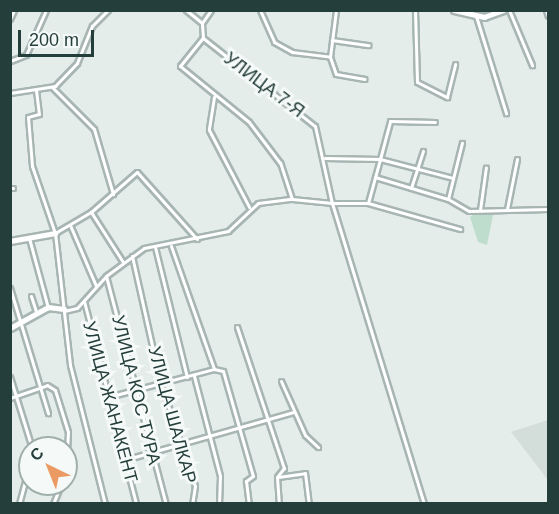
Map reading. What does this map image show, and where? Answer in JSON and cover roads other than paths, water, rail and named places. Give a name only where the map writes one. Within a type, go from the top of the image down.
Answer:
[{"type":"street","points":[[10,19],[14,10]]},
{"type":"street","points":[[10,61],[26,55],[46,10]]},
{"type":"street","points":[[10,93],[52,87],[78,63],[92,26],[108,10]]},
{"type":"street","points":[[186,10],[201,22],[203,38],[180,66],[214,97],[249,122],[280,163],[292,199]]},
{"type":"street","points":[[201,22],[211,10]]},
{"type":"street","points":[[260,10],[274,42],[292,52],[330,57]]},
{"type":"street","points":[[336,10],[330,57],[336,74],[365,79]]},
{"type":"street","points":[[415,10],[417,82],[447,97],[455,64]]},
{"type":"street","points":[[454,10],[476,16],[503,10]]},
{"type":"street","points":[[509,10],[532,65]]},
{"type":"street","points":[[546,10],[549,16]]},
{"type":"street","points":[[476,16],[506,113]]},
{"type":"street","name":"УЛИЦА 7-Я","points":[[203,38],[309,118],[325,158],[332,203],[424,504]]},
{"type":"street","points":[[332,40],[369,45]]},
{"type":"street","points":[[52,87],[94,129],[113,194]]},
{"type":"street","points":[[36,90],[39,114],[28,117],[32,166],[55,233],[70,365],[105,504]]},
{"type":"street","points":[[214,97],[209,130],[250,208]]},
{"type":"street","points":[[368,203],[390,121],[435,122]]},
{"type":"street","points":[[448,199],[462,143]]},
{"type":"street","points":[[411,188],[423,150]]},
{"type":"street","points":[[325,158],[380,159],[453,178]]},
{"type":"street","points":[[507,209],[517,159]]},
{"type":"street","points":[[480,210],[486,167]]},
{"type":"street","points":[[10,241],[55,233],[70,225],[91,212],[137,172],[197,239]]},
{"type":"street","points":[[375,177],[448,199],[469,211],[549,209]]},
{"type":"street","points":[[10,328],[20,325],[48,308],[64,310],[84,301],[106,276],[132,256],[155,247],[171,246],[228,231],[250,208],[292,199],[332,203],[368,203],[459,229]]},
{"type":"street","points":[[91,212],[123,262]]},
{"type":"street","points":[[70,225],[96,286]]},
{"type":"street","points":[[29,238],[48,308]]},
{"type":"street","points":[[171,246],[214,369]]},
{"type":"street","points":[[155,247],[187,377]]},
{"type":"street","name":"УЛИЦА ШАЛКАР","points":[[132,256],[163,384],[195,486],[192,504]]},
{"type":"street","name":"УЛИЦА КОС ТУРА","points":[[106,276],[137,390],[150,455],[166,504]]},
{"type":"street","points":[[10,288],[48,414]]},
{"type":"street","points":[[31,296],[37,314]]},
{"type":"street","name":"УЛИЦА ЖАНАКЕНТ","points":[[84,301],[136,504]]},
{"type":"street","points":[[237,327],[266,422],[284,468],[277,477],[279,504]]},
{"type":"street","points":[[108,397],[214,369],[223,371],[253,476],[246,481],[249,504]]},
{"type":"street","points":[[194,376],[220,476],[219,504]]},
{"type":"street","points":[[10,377],[29,436]]},
{"type":"street","points":[[281,381],[294,412],[318,447]]},
{"type":"street","points":[[10,398],[40,387],[55,390],[64,417],[65,436]]},
{"type":"street","points":[[123,460],[181,447],[294,412]]},
{"type":"street","points":[[277,477],[305,473],[309,504]]}]
